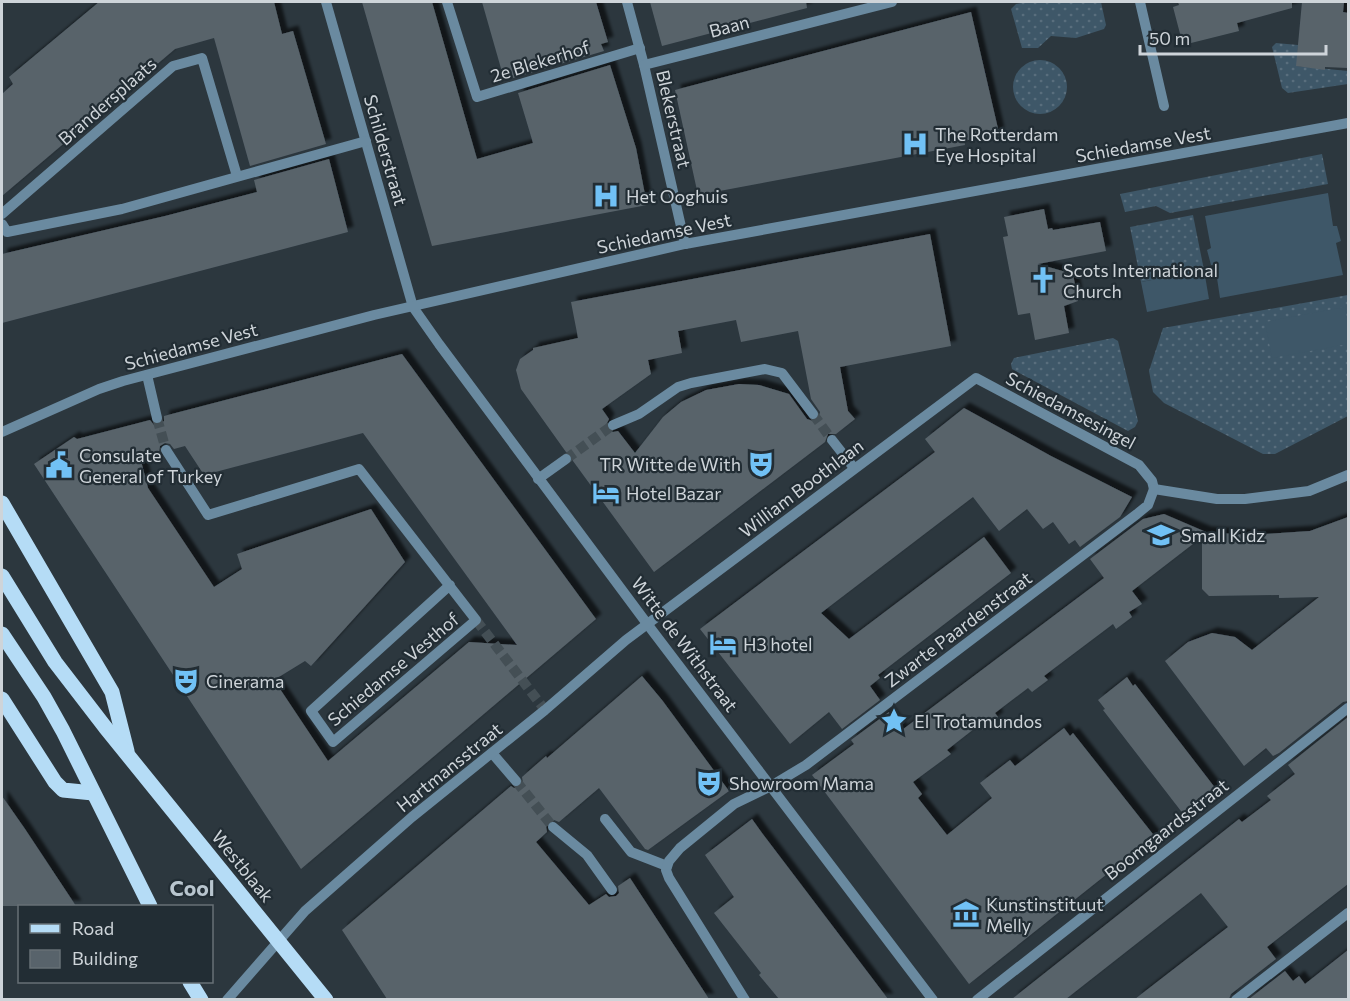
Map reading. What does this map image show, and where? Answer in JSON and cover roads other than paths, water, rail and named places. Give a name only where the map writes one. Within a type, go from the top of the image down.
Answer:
[{"type":"main road","name":"Westblaak","points":[[2,503],[112,692],[129,757]]},
{"type":"main road","name":"Westblaak","points":[[2,576],[55,662],[129,757],[326,999]]},
{"type":"main road","points":[[2,634],[44,697],[149,905]]},
{"type":"main road","points":[[2,699],[55,782],[63,790],[93,793]]},
{"type":"main road","points":[[191,983],[201,999]]},
{"type":"street","name":"Schilderstraat","points":[[326,2],[413,307]]},
{"type":"street","name":"2e Blekerhof","points":[[447,2],[477,97],[640,48]]},
{"type":"street","name":"Blekerstraat","points":[[627,2],[640,48],[685,244]]},
{"type":"street","name":"Baan","points":[[644,65],[892,2]]},
{"type":"street","points":[[1140,2],[1164,106]]},
{"type":"street","name":"Brandersplaats","points":[[2,214],[173,66],[202,58],[237,176]]},
{"type":"street","name":"Schiedamse Vest","points":[[2,432],[99,389],[363,318],[462,294],[685,244],[1348,123]]},
{"type":"street","points":[[2,224],[7,232],[122,209],[366,141]]},
{"type":"street","name":"Witte de Withstraat","points":[[413,307],[538,479],[933,999]]},
{"type":"street","points":[[614,425],[639,414],[678,387],[691,382],[765,369],[782,374],[813,414]]},
{"type":"street","points":[[147,375],[157,418]]},
{"type":"street","name":"William Boothlaan","points":[[648,625],[976,378]]},
{"type":"street","name":"Schiedamsesingel","points":[[976,378],[1139,465],[1152,481],[1154,489]]},
{"type":"street","points":[[832,440],[854,468]]},
{"type":"street","name":"Schiedamse Vesthof","points":[[166,450],[208,514],[359,469],[450,585],[476,620],[333,742],[311,711],[450,585]]},
{"type":"street","points":[[538,479],[566,459]]},
{"type":"street","points":[[1154,489],[1217,499],[1245,499],[1309,491],[1348,475]]},
{"type":"street","name":"Zwarte Paardenstraat","points":[[667,866],[675,853],[734,804],[806,765],[1137,514],[1148,505],[1154,489]]},
{"type":"street","name":"Hartmansstraat","points":[[227,999],[305,911],[412,817],[545,710],[626,640],[648,625]]},
{"type":"street","name":"Boomgaardsstraat","points":[[977,999],[1348,708]]},
{"type":"street","points":[[492,753],[516,782]]},
{"type":"street","points":[[605,819],[631,852],[667,866],[669,879],[745,999]]},
{"type":"street","points":[[553,827],[587,855],[612,890]]},
{"type":"street","points":[[1236,999],[1348,913]]},
{"type":"tunnel","points":[[813,414],[832,440]]},
{"type":"tunnel","points":[[157,418],[166,450]]},
{"type":"tunnel","points":[[566,459],[613,425]]},
{"type":"tunnel","points":[[476,620],[545,710]]},
{"type":"tunnel","points":[[516,781],[553,827]]},
{"type":"place","name":"The Rotterdam Eye Hospital","points":[[915,144]]},
{"type":"place","name":"Het Ooghuis","points":[[606,196]]},
{"type":"place","name":"Scots International Church","points":[[1043,280]]},
{"type":"place","name":"TR Witte de With","points":[[761,464]]},
{"type":"place","name":"Consulate General of Turkey","points":[[59,465]]},
{"type":"place","name":"Hotel Bazar","points":[[606,493]]},
{"type":"place","name":"Small Kidz","points":[[1161,535]]},
{"type":"place","name":"H3 hotel","points":[[723,644]]},
{"type":"place","name":"Cinerama","points":[[186,681]]},
{"type":"place","name":"El Trotamundos","points":[[894,721]]},
{"type":"place","name":"Showroom Mama","points":[[709,783]]},
{"type":"place","name":"Kunstinstituut Melly","points":[[966,914]]},
{"type":"district","name":"Cool","points":[[192,887]]}]
